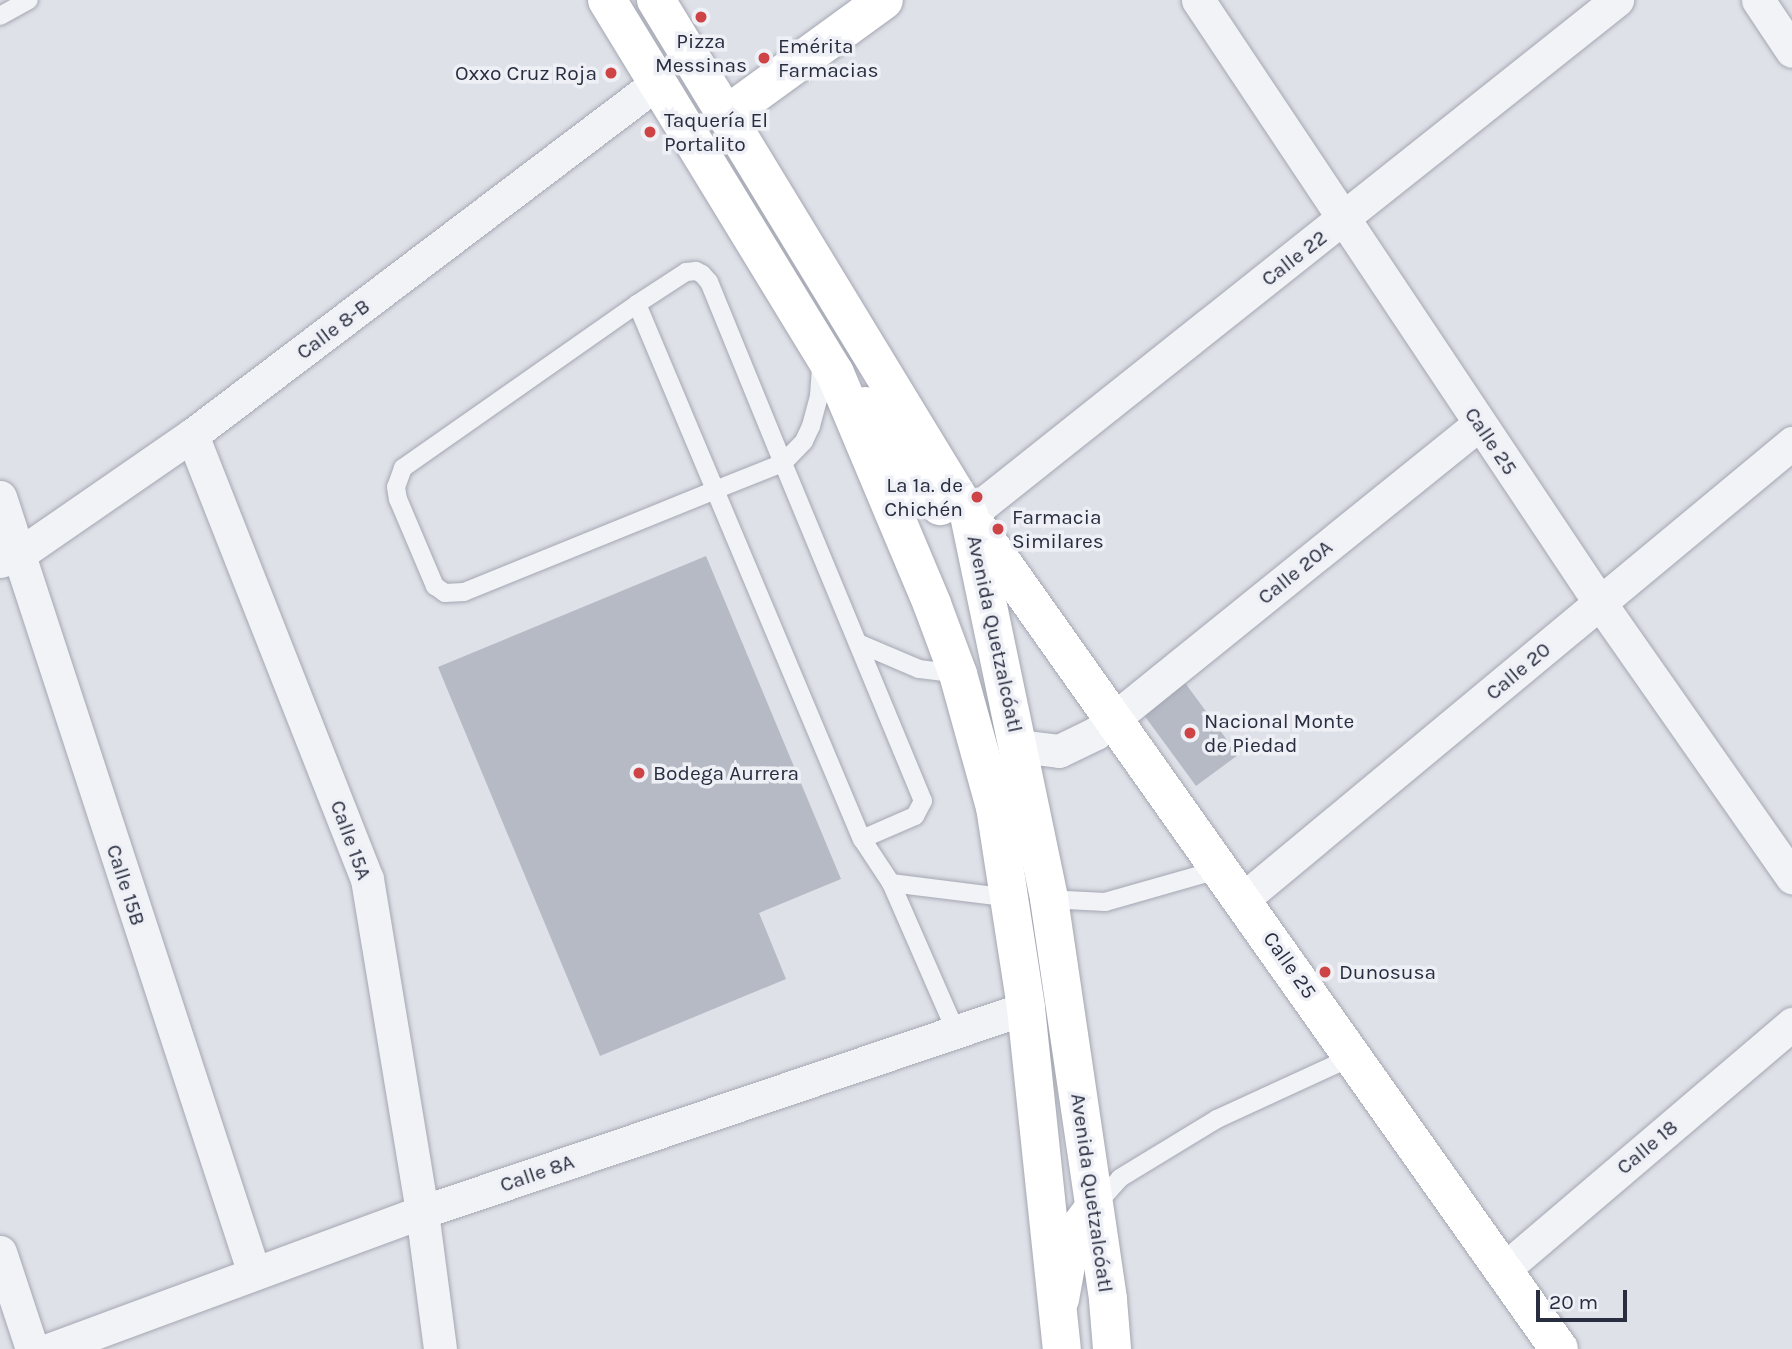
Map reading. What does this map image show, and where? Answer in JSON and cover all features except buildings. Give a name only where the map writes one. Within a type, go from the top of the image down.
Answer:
[{"type":"main road","name":"Avenida Quetzalcóatl","points":[[607,0],[828,363],[932,604],[958,674],[995,807],[1026,1008],[1062,1349]]},
{"type":"main road","name":"Avenida Quetzalcóatl","points":[[656,0],[969,515],[1049,899],[1108,1300],[1112,1349]]},
{"type":"main road","points":[[726,115],[884,0]]},
{"type":"main road","points":[[828,363],[877,419],[924,490],[939,506],[969,515]]},
{"type":"main road","name":"Calle 25","points":[[969,515],[1559,1349]]},
{"type":"main road","points":[[1059,1306],[1068,1255],[1076,1233],[1094,1208]]},
{"type":"street","name":"Calle 25","points":[[1198,0],[1600,603],[1792,877]]},
{"type":"street","name":"Calle 22","points":[[969,515],[1617,0]]},
{"type":"street","points":[[1758,0],[1792,51]]},
{"type":"street","name":"Calle 8-B","points":[[9,558],[192,435],[657,83]]},
{"type":"street","name":"Calle 20A","points":[[1019,746],[1059,751],[1096,733],[1479,424]]},
{"type":"street","name":"Calle 15A","points":[[192,435],[368,879],[422,1212],[440,1349]]},
{"type":"street","name":"Calle 20","points":[[1243,899],[1792,443]]},
{"type":"street","name":"Calle 15B","points":[[0,497],[9,558],[254,1273]]},
{"type":"street","name":"Calle 8A","points":[[51,1349],[422,1212],[1026,1008]]},
{"type":"street","name":"Calle 18","points":[[1503,1270],[1792,1024]]},
{"type":"street","points":[[0,1252],[32,1349]]},
{"type":"lane","points":[[0,16],[29,0]]},
{"type":"lane","points":[[828,363],[804,442],[783,463],[453,594],[435,586],[403,512],[396,487],[403,468],[637,304],[685,272],[696,271],[702,274],[709,282],[783,463],[923,801],[915,816],[862,839]]},
{"type":"lane","points":[[637,304],[862,839],[891,883],[956,1032]]},
{"type":"lane","points":[[858,643],[919,669],[958,674]]},
{"type":"lane","points":[[891,883],[1007,898],[1105,902],[1221,869]]},
{"type":"lane","points":[[1094,1208],[1120,1178],[1216,1119],[1354,1056]]},
{"type":"place","name":"Pizza Messinas","points":[[701,17]]},
{"type":"place","name":"Emérita Farmacias","points":[[764,58]]},
{"type":"place","name":"Oxxo Cruz Roja","points":[[611,73]]},
{"type":"place","name":"Taquería El Portalito","points":[[650,132]]},
{"type":"place","name":"La 1a. de Chichén","points":[[977,497]]},
{"type":"place","name":"Farmacia Similares","points":[[998,529]]},
{"type":"place","name":"Nacional Monte de Piedad","points":[[1190,733]]},
{"type":"place","name":"Bodega Aurrera","points":[[639,773]]},
{"type":"place","name":"Dunosusa","points":[[1325,972]]}]
